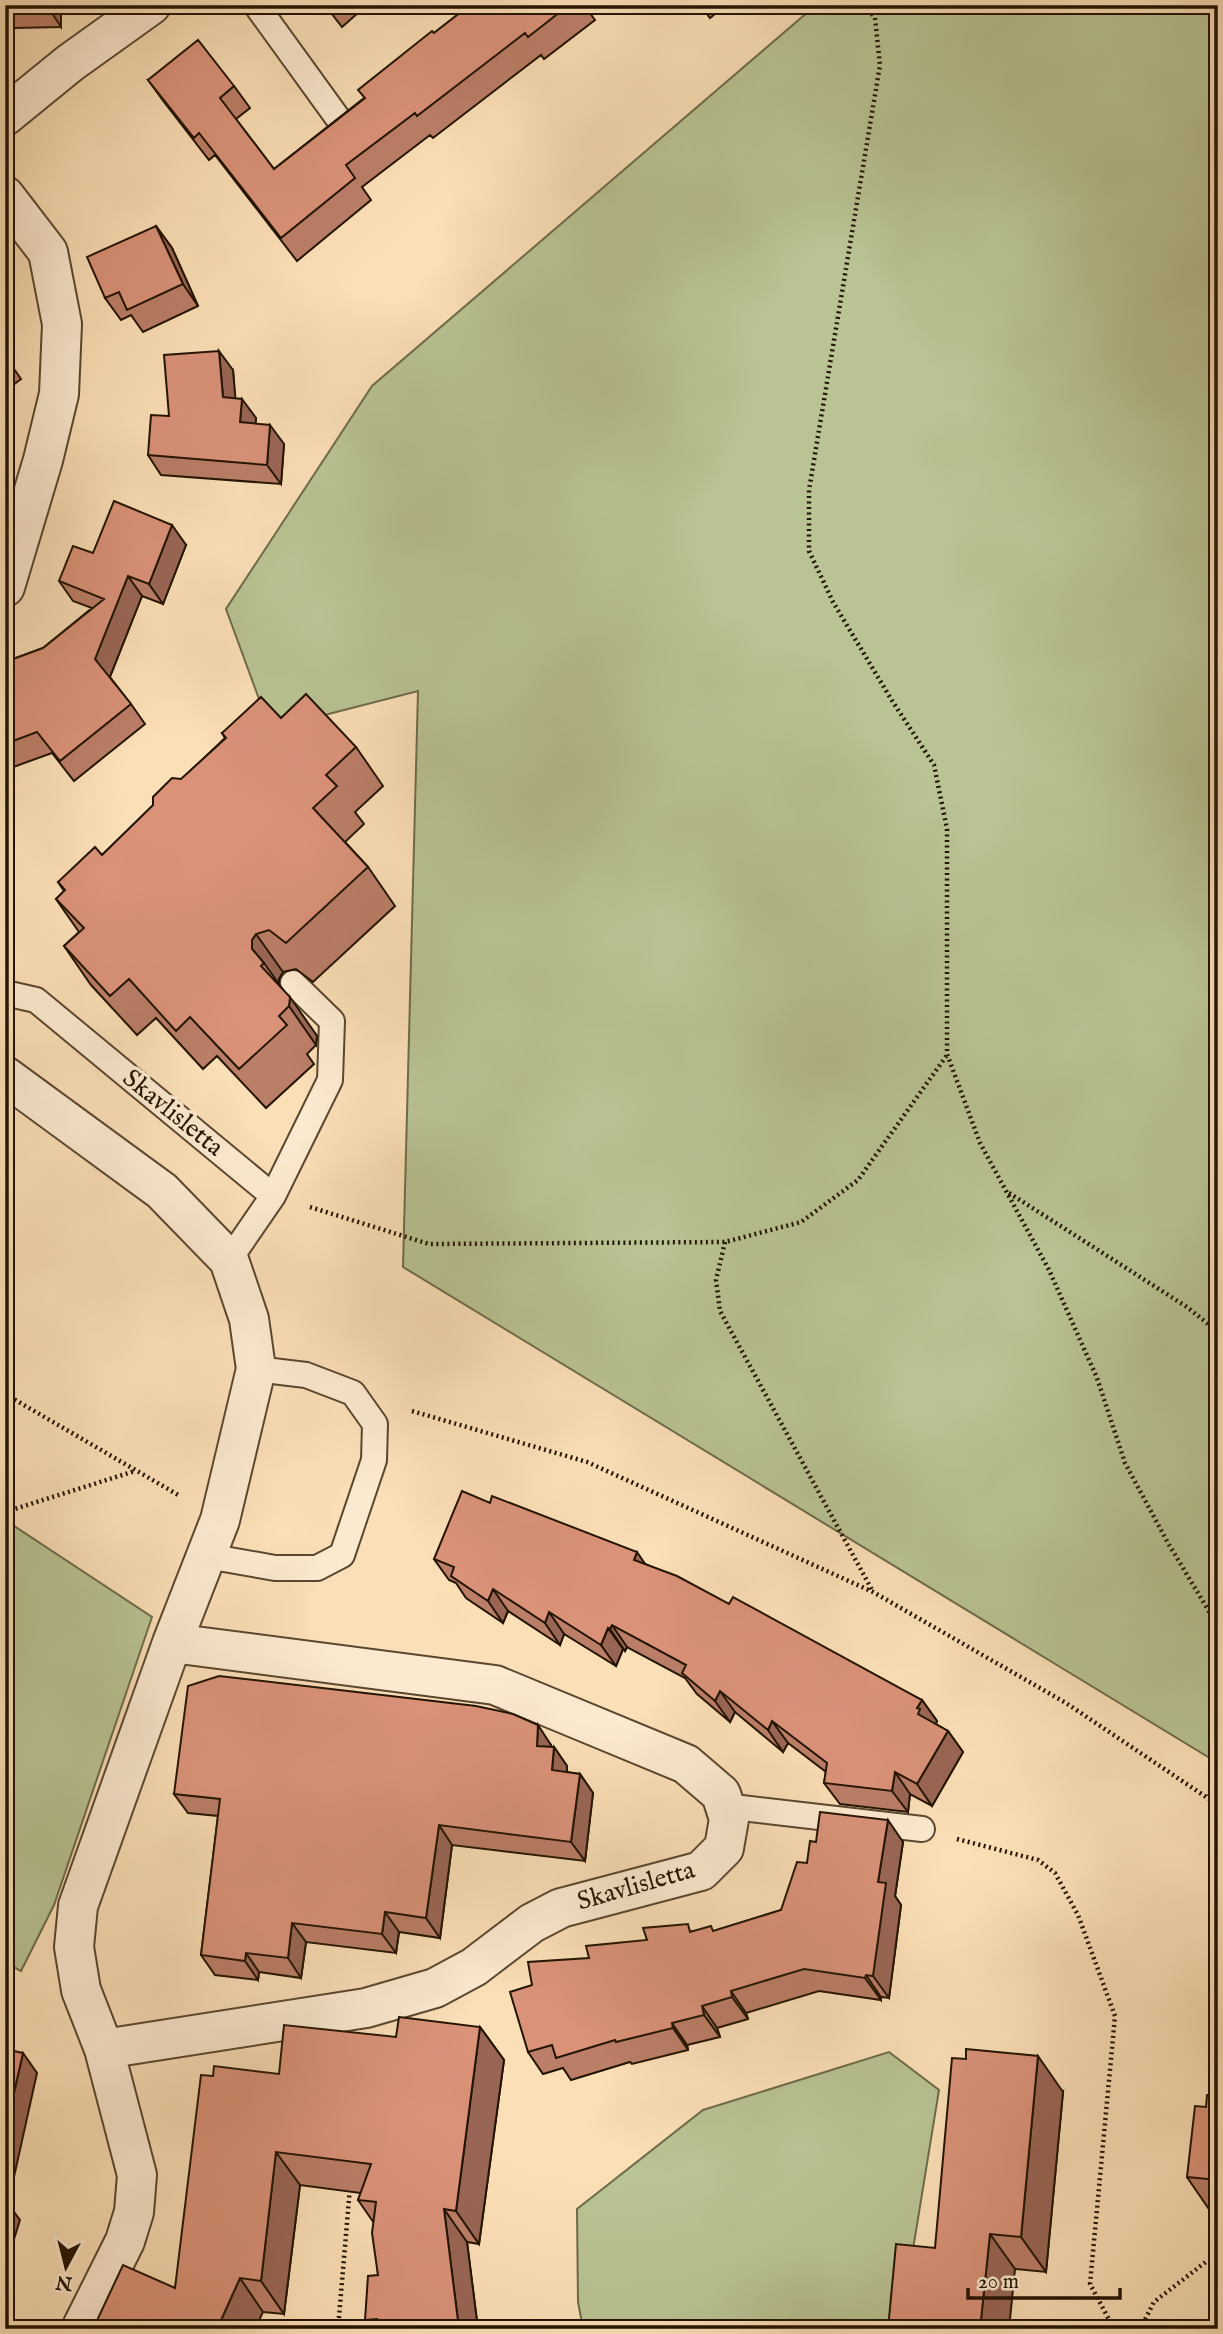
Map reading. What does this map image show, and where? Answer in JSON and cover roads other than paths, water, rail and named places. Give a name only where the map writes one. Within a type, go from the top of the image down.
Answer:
[{"type":"street","points":[[5,116],[70,63],[151,5]]},
{"type":"street","points":[[5,196],[48,252],[62,324],[59,394],[43,460],[5,587]]},
{"type":"street","points":[[5,1076],[162,1191],[229,1260],[249,1319],[256,1369],[220,1520],[172,1643],[78,1906],[74,1947],[81,1990],[104,2049],[137,2175],[134,2212],[125,2241],[81,2329]]},
{"type":"street","points":[[172,1643],[495,1685],[686,1764],[721,1794],[725,1806]]},
{"type":"street","name":"Skavlisletta","points":[[104,2049],[366,2008],[435,1988],[474,1967],[532,1923],[561,1908],[701,1871],[724,1848],[729,1819],[725,1806]]},
{"type":"lane","points":[[256,5],[337,117]]},
{"type":"lane","points":[[229,1260],[273,1196],[330,1080],[332,1021],[293,983]]},
{"type":"lane","name":"Skavlisletta","points":[[5,993],[36,1000],[273,1196]]},
{"type":"lane","points":[[207,1556],[275,1568],[317,1568],[342,1555],[374,1460],[374,1424],[353,1392],[306,1375],[256,1369]]},
{"type":"lane","points":[[725,1806],[922,1829]]}]
